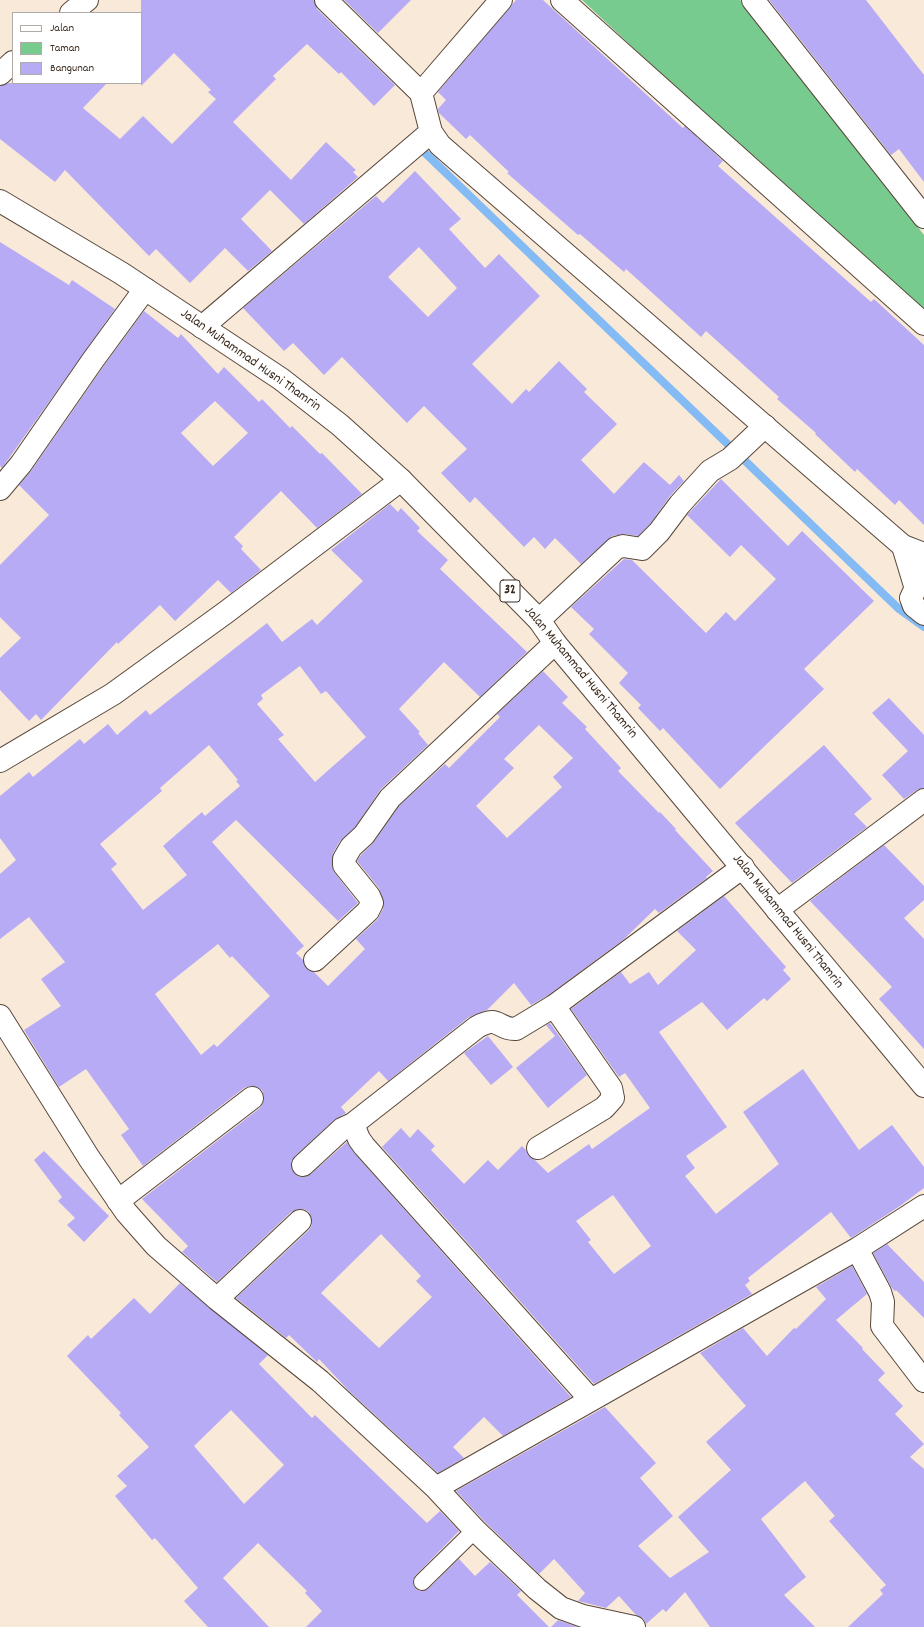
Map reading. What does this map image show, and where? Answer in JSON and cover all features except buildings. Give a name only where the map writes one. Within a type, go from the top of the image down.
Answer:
[{"type":"main road","points":[[72,12],[87,0]]},
{"type":"main road","points":[[326,0],[421,93],[431,132],[440,145],[903,546],[924,554]]},
{"type":"main road","points":[[421,93],[501,0]]},
{"type":"main road","points":[[562,0],[924,324]]},
{"type":"main road","points":[[753,0],[924,218]]},
{"type":"main road","points":[[0,74],[12,63]]},
{"type":"main road","points":[[202,327],[431,132]]},
{"type":"main road","name":"Jalan Muhammad Husni Thamrin","points":[[0,201],[121,273],[282,379],[340,425],[401,480],[539,620],[556,643],[924,1086]]},
{"type":"main road","points":[[0,489],[21,464],[93,360],[145,289]]},
{"type":"main road","points":[[539,620],[616,548],[623,546],[642,549],[659,532],[680,504],[710,471],[730,459],[765,426]]},
{"type":"main road","points":[[0,761],[113,694],[226,613],[401,480]]},
{"type":"main road","points":[[903,546],[920,580],[912,598],[914,606],[924,614]]},
{"type":"main road","points":[[315,960],[368,911],[372,903],[369,896],[344,865],[344,859],[351,847],[364,835],[390,798],[556,643]]},
{"type":"main road","points":[[778,910],[924,800]]},
{"type":"main road","points":[[303,1165],[342,1129],[353,1124],[477,1027],[487,1021],[498,1023],[511,1029],[516,1029],[554,1006],[558,1001],[742,867]]},
{"type":"main road","points":[[538,1148],[604,1108],[613,1098],[611,1088],[554,1006]]},
{"type":"main road","points":[[0,1016],[118,1201],[156,1246],[216,1299],[320,1381],[436,1488],[475,1530],[537,1589],[561,1608],[583,1616],[634,1627]]},
{"type":"main road","points":[[118,1201],[252,1098]]},
{"type":"main road","points":[[353,1124],[359,1139],[364,1146],[591,1400]]},
{"type":"main road","points":[[436,1488],[857,1249],[924,1206]]},
{"type":"main road","points":[[216,1299],[300,1221]]},
{"type":"main road","points":[[857,1249],[880,1292],[883,1302],[882,1326],[924,1381]]},
{"type":"lane","points":[[422,1582],[475,1530]]},
{"type":"green space","points":[[582,0],[740,0],[924,235],[924,315],[885,282]]},
{"type":"waterway","points":[[421,149],[899,609],[924,627]]}]
